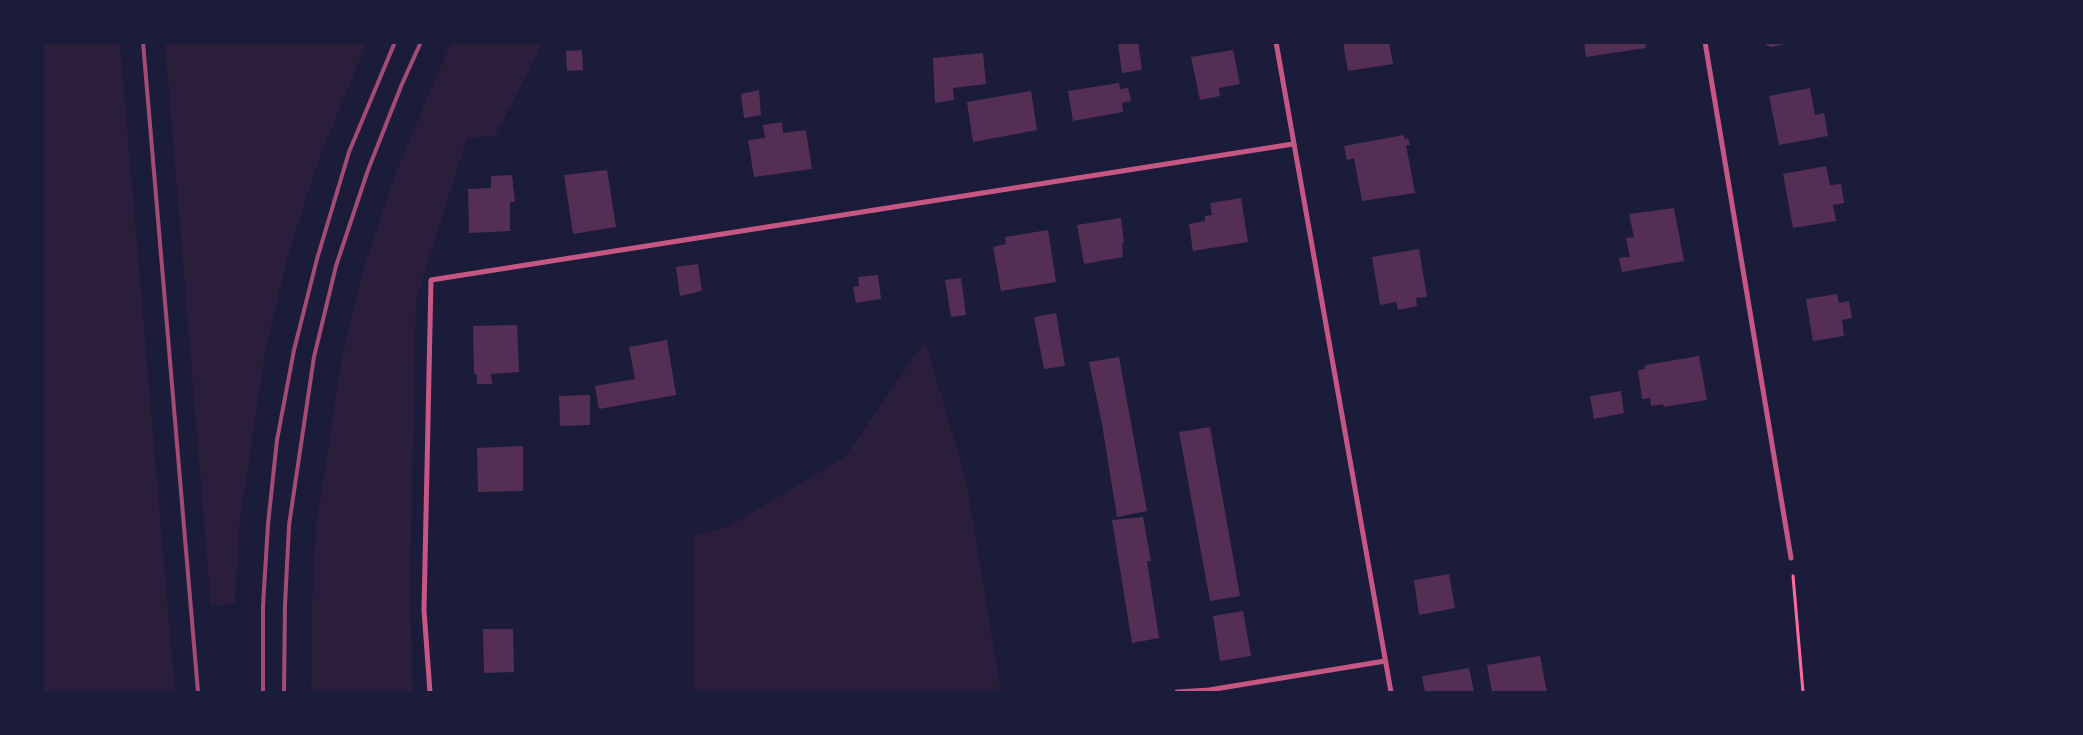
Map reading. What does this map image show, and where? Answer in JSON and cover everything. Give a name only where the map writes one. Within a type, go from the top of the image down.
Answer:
[{"type":"street","points":[[1276,42],[1391,692]]},
{"type":"street","points":[[1705,42],[1791,558]]},
{"type":"street","points":[[430,692],[424,610],[431,280],[1293,144]]},
{"type":"street","points":[[1176,692],[1209,690],[1385,661]]},
{"type":"path","points":[[1791,558],[1803,692]]},
{"type":"shaded area","points":[[42,43],[120,43],[175,692],[43,692]]},
{"type":"shaded area","points":[[165,43],[367,43],[321,154],[289,252],[266,347],[240,520],[235,603],[211,607]]},
{"type":"shaded area","points":[[451,43],[543,43],[495,136],[467,138],[416,301],[410,589],[413,692],[311,692],[312,606],[316,528],[341,362],[362,273],[393,180]]},
{"type":"shaded area","points":[[925,340],[966,479],[1001,692],[694,692],[694,536],[731,525],[845,457]]},
{"type":"building","points":[[1138,42],[1142,70],[1122,73],[1118,43]]},
{"type":"building","points":[[1343,42],[1389,42],[1393,64],[1348,71]]},
{"type":"building","points":[[1584,42],[1645,42],[1646,48],[1586,57]]},
{"type":"building","points":[[1766,42],[1789,43],[1772,47],[1767,46]]},
{"type":"building","points":[[582,50],[583,70],[567,71],[566,51]]},
{"type":"building","points":[[1233,50],[1240,84],[1219,88],[1220,96],[1200,100],[1191,57]]},
{"type":"building","points":[[983,53],[986,84],[953,88],[954,100],[935,103],[933,58]]},
{"type":"building","points":[[1119,83],[1120,89],[1128,88],[1131,101],[1122,103],[1123,112],[1073,121],[1068,91]]},
{"type":"building","points":[[1810,88],[1815,115],[1824,113],[1828,136],[1779,145],[1769,96]]},
{"type":"building","points":[[759,90],[761,115],[744,118],[741,94]]},
{"type":"building","points":[[1031,91],[1037,130],[973,142],[967,102]]},
{"type":"building","points":[[782,122],[783,133],[806,130],[812,169],[754,177],[748,140],[765,138],[763,125]]},
{"type":"building","points":[[1404,135],[1405,139],[1408,138],[1410,145],[1406,145],[1415,193],[1362,201],[1354,158],[1347,160],[1344,146]]},
{"type":"building","points":[[1826,166],[1830,185],[1841,184],[1844,203],[1833,205],[1836,221],[1793,228],[1783,174]]},
{"type":"building","points":[[607,170],[616,227],[573,234],[564,175]]},
{"type":"building","points":[[512,175],[515,202],[510,202],[510,231],[469,233],[468,189],[491,188],[491,176]]},
{"type":"building","points":[[1241,198],[1248,242],[1193,251],[1189,224],[1205,221],[1205,216],[1212,215],[1210,203]]},
{"type":"building","points":[[1674,208],[1684,261],[1622,272],[1619,258],[1630,257],[1626,238],[1634,237],[1629,214]]},
{"type":"building","points":[[1121,218],[1124,243],[1122,243],[1123,257],[1084,264],[1077,225]]},
{"type":"building","points":[[1048,230],[1056,282],[1001,291],[993,247],[1006,244],[1005,237]]},
{"type":"building","points":[[1419,249],[1427,297],[1416,298],[1417,306],[1398,310],[1396,302],[1380,305],[1372,257]]},
{"type":"building","points":[[698,264],[702,291],[680,296],[676,267]]},
{"type":"building","points":[[878,275],[881,299],[856,303],[853,287],[859,286],[858,277]]},
{"type":"building","points":[[961,278],[966,315],[951,317],[945,280]]},
{"type":"building","points":[[1837,294],[1839,303],[1849,301],[1852,318],[1842,320],[1844,336],[1813,341],[1806,299]]},
{"type":"building","points":[[1056,313],[1065,366],[1044,369],[1034,317]]},
{"type":"building","points":[[517,325],[519,372],[491,374],[492,384],[477,384],[477,374],[474,374],[473,326]]},
{"type":"building","points":[[667,340],[676,395],[599,409],[595,386],[635,379],[629,347]]},
{"type":"building","points":[[1699,356],[1707,400],[1664,407],[1663,404],[1651,406],[1650,398],[1642,399],[1638,370],[1645,369],[1645,365]]},
{"type":"building","points":[[1119,357],[1147,511],[1117,517],[1102,424],[1089,362]]},
{"type":"building","points":[[1621,391],[1624,413],[1594,419],[1590,396]]},
{"type":"building","points":[[590,395],[590,425],[560,426],[559,396]]},
{"type":"building","points":[[1210,427],[1240,596],[1210,601],[1179,432]]},
{"type":"building","points":[[523,446],[523,491],[478,492],[477,448]]},
{"type":"building","points":[[1143,517],[1151,561],[1147,561],[1159,638],[1132,643],[1112,520]]},
{"type":"building","points":[[1449,574],[1455,608],[1419,615],[1414,580]]},
{"type":"building","points":[[1243,611],[1251,656],[1220,661],[1213,616]]},
{"type":"building","points":[[483,629],[513,629],[514,672],[484,673]]},
{"type":"building","points":[[1540,656],[1547,692],[1492,692],[1487,665]]},
{"type":"building","points":[[1469,668],[1474,692],[1425,692],[1422,676]]},
{"type":"railway","points":[[143,42],[198,692]]},
{"type":"railway","points":[[263,692],[263,606],[268,524],[277,440],[294,350],[317,259],[349,152],[395,42]]},
{"type":"railway","points":[[284,692],[285,605],[289,525],[314,357],[336,266],[368,170],[421,42]]}]
